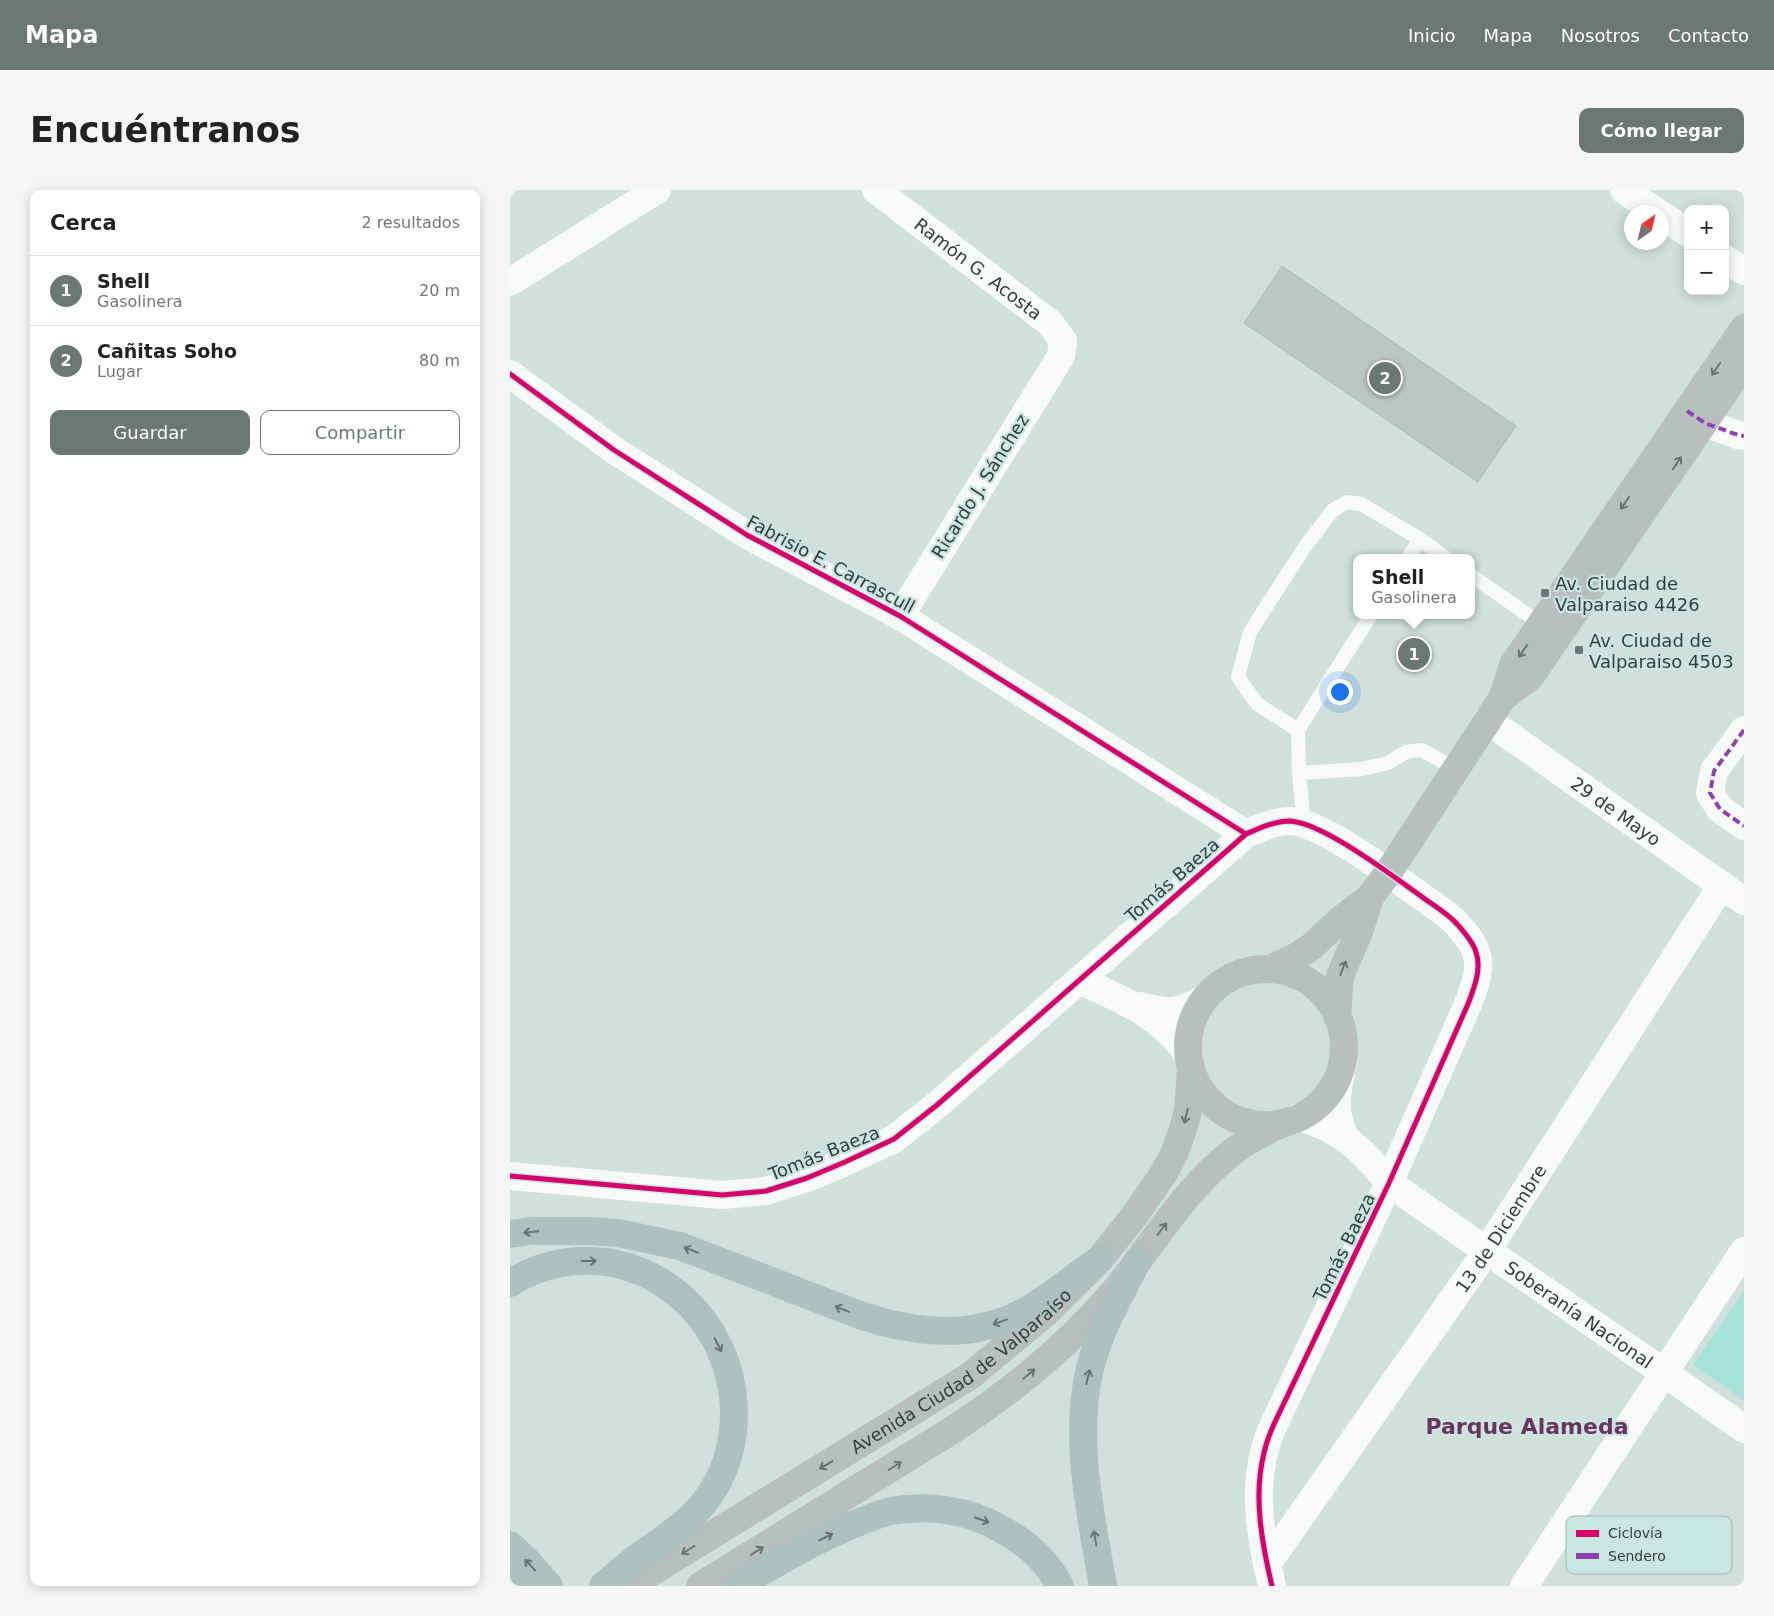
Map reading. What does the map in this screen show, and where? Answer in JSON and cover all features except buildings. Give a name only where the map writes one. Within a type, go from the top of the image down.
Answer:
[{"type":"highway","points":[[510,1234],[589,1230],[618,1233],[680,1246],[856,1314],[891,1325],[931,1332],[956,1332],[980,1329],[1005,1320],[1030,1308],[1100,1258]]},
{"type":"highway","points":[[510,1283],[539,1269],[560,1263],[584,1260],[606,1261],[631,1267],[653,1276],[692,1306],[708,1326],[721,1350],[729,1373],[734,1399],[734,1424],[730,1448],[714,1489],[702,1506],[672,1534],[645,1565],[603,1586]]},
{"type":"highway","points":[[1103,1586],[1083,1450],[1083,1417],[1086,1385],[1098,1344],[1110,1313],[1138,1260]]},
{"type":"highway","points":[[738,1586],[833,1533],[864,1520],[890,1512],[913,1508],[939,1509],[966,1514],[993,1524],[1016,1537],[1039,1556],[1060,1586]]},
{"type":"highway","points":[[510,1546],[528,1561],[549,1586]]},
{"type":"highway","points":[[510,1580],[517,1586]]},
{"type":"main road","points":[[1503,696],[1530,677],[1696,417],[1744,328]]},
{"type":"main road","points":[[1270,969],[1296,957],[1311,947],[1340,920],[1370,897],[1388,873],[1503,696],[1513,665],[1541,624],[1696,417],[1744,364]]},
{"type":"main road","points":[[1337,1016],[1340,976],[1359,932],[1370,897]]},
{"type":"main road","points":[[1270,969],[1295,974],[1316,986],[1332,1005],[1344,1039],[1343,1063],[1327,1096],[1319,1104],[1294,1119],[1264,1125],[1250,1123],[1222,1111],[1211,1101],[1202,1090],[1190,1062],[1188,1043],[1191,1026],[1198,1008],[1213,989],[1246,971],[1270,969]]},
{"type":"main road","name":"Avenida Ciudad de Valparaíso","points":[[629,1586],[645,1565],[970,1376],[1047,1312],[1100,1258],[1151,1193],[1175,1152],[1188,1111],[1190,1062]]},
{"type":"main road","name":"Avenida Ciudad de Valparaíso","points":[[700,1586],[987,1408],[1017,1385],[1066,1341],[1102,1305],[1184,1200],[1216,1166],[1235,1150],[1254,1138],[1294,1119]]},
{"type":"street","points":[[510,282],[657,190]]},
{"type":"street","name":"Ramón G. Acosta","points":[[876,190],[1050,323],[1064,341],[1061,356]]},
{"type":"street","points":[[1624,190],[1646,205]]},
{"type":"street","points":[[1669,221],[1684,230]]},
{"type":"street","points":[[1729,262],[1744,271]]},
{"type":"street","name":"Ricardo J. Sánchez","points":[[900,616],[1061,356]]},
{"type":"street","name":"Fabrisio E. Carrascull","points":[[510,374],[614,450],[746,535],[900,616],[1246,834]]},
{"type":"street","points":[[1696,417],[1744,436]]},
{"type":"street","name":"29 de Mayo","points":[[1487,720],[1744,901]]},
{"type":"street","points":[[1744,730],[1714,771],[1710,793],[1720,810],[1744,826]]},
{"type":"street","name":"Tomás Baeza","points":[[510,1176],[722,1195],[766,1191],[807,1178],[845,1162],[894,1139],[937,1105],[1246,834],[1274,824],[1290,821],[1320,830],[1388,873],[1456,923],[1476,952],[1478,969],[1474,989],[1468,1004],[1389,1183],[1274,1424],[1264,1453],[1259,1483],[1259,1510],[1269,1575]]},
{"type":"street","name":"13 de Diciembre","points":[[1269,1575],[1486,1252],[1722,885]]},
{"type":"street","points":[[1080,980],[1124,1001],[1163,1025],[1180,1042],[1190,1062]]},
{"type":"street","points":[[1124,1001],[1157,1010],[1174,1012],[1187,1009],[1205,998]]},
{"type":"street","points":[[1343,1063],[1336,1102],[1339,1124],[1345,1137]]},
{"type":"street","name":"Soberanía Nacional","points":[[1294,1119],[1317,1122],[1345,1137],[1374,1163],[1389,1183],[1744,1429]]},
{"type":"street","points":[[1570,1516],[1744,1251]]},
{"type":"street","points":[[1524,1586],[1566,1522]]},
{"type":"lane","points":[[1298,730],[1257,704],[1238,677],[1250,632],[1304,548],[1333,510],[1347,502],[1361,504],[1420,539],[1441,554]]},
{"type":"lane","points":[[1411,554],[1420,539]]},
{"type":"lane","points":[[1475,578],[1541,624]]},
{"type":"lane","points":[[1304,824],[1298,773],[1298,730],[1368,619]]},
{"type":"lane","points":[[1298,773],[1362,769],[1388,763],[1406,752],[1422,750],[1456,769]]},
{"type":"shaded area","points":[[1744,1291],[1744,1400],[1693,1365]]},
{"type":"marked path","points":[[1687,411],[1705,423],[1744,436]]},
{"type":"marked path","points":[[1744,730],[1714,771],[1710,793],[1720,809],[1744,826]]},
{"type":"cycle path","points":[[510,374],[614,450],[747,535],[900,616],[1246,834]]},
{"type":"cycle path","points":[[510,1176],[722,1195],[766,1191],[807,1178],[845,1162],[894,1139],[937,1105],[1246,834],[1284,821],[1304,824],[1320,830],[1374,863],[1453,920],[1475,948],[1478,958],[1478,972],[1468,1004],[1389,1183],[1267,1442],[1261,1469],[1259,1503],[1262,1537],[1272,1586]]},
{"type":"place","name":"Cañitas Soho","points":[[1385,378]]},
{"type":"place","name":"Av. Ciudad de Valparaiso 4426","points":[[1545,593]]},
{"type":"place","name":"Av. Ciudad de Valparaiso 4503","points":[[1579,650]]},
{"type":"place","name":"Shell","points":[[1414,654]]},
{"type":"district","name":"Parque Alameda","points":[[1527,1426]]}]
